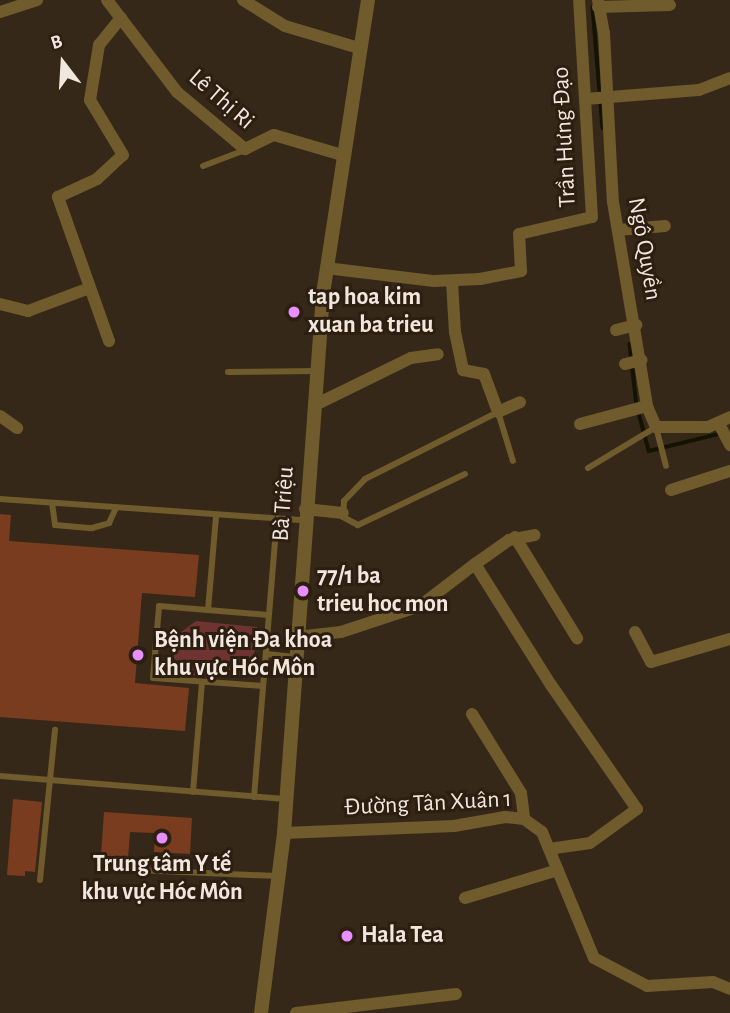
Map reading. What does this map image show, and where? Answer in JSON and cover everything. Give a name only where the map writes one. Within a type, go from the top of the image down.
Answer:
[{"type":"street","points":[[0,12],[37,0]]},
{"type":"street","name":"Lê Thị Ri","points":[[107,0],[177,92],[247,149],[274,135],[342,155]]},
{"type":"street","points":[[243,0],[285,26],[359,48]]},
{"type":"street","name":"Bà Triệu","points":[[261,1013],[284,833],[305,515],[326,268],[368,0]]},
{"type":"street","name":"Trần Hưng Đạo","points":[[326,268],[452,282],[521,271],[519,234],[592,217],[579,0]]},
{"type":"street","points":[[598,4],[670,5]]},
{"type":"street","name":"Ngô Quyền","points":[[598,4],[604,33],[626,327],[640,360],[645,406],[655,427]]},
{"type":"street","points":[[109,341],[58,197],[97,179],[123,155],[90,100],[99,45],[121,18]]},
{"type":"street","points":[[585,99],[699,90],[730,78]]},
{"type":"street","points":[[618,230],[665,226]]},
{"type":"street","points":[[452,282],[462,367],[469,374],[484,374],[498,411],[520,402]]},
{"type":"street","points":[[0,304],[28,311],[90,288]]},
{"type":"street","points":[[315,405],[411,358],[438,354]]},
{"type":"street","points":[[625,364],[640,360]]},
{"type":"street","points":[[580,424],[629,408],[645,406]]},
{"type":"street","points":[[0,416],[17,428]]},
{"type":"street","points":[[655,427],[724,430]]},
{"type":"street","points":[[671,490],[730,471]]},
{"type":"street","points":[[305,515],[342,513]]},
{"type":"street","points":[[298,637],[341,632],[421,606],[515,537],[535,535]]},
{"type":"street","points":[[515,537],[577,638]]},
{"type":"street","points":[[475,564],[637,809],[590,843],[550,849]]},
{"type":"street","points":[[635,632],[651,662],[730,639]]},
{"type":"street","points":[[472,714],[521,793],[524,819]]},
{"type":"street","name":"Đường Tân Xuân 1","points":[[284,833],[454,826],[505,817],[524,819],[542,832],[594,958],[647,986],[713,982],[730,989]]},
{"type":"street","points":[[465,898],[558,870]]},
{"type":"street","points":[[296,1013],[456,994]]},
{"type":"lane","points":[[202,166],[247,149]]},
{"type":"lane","points":[[228,372],[317,371]]},
{"type":"lane","points":[[465,474],[358,525],[342,513],[344,501],[365,479],[498,411],[513,461]]},
{"type":"lane","points":[[588,468],[655,427],[666,466]]},
{"type":"lane","points":[[0,499],[216,516],[277,519],[305,515]]},
{"type":"lane","points":[[52,503],[55,525],[92,528],[109,523],[116,508]]},
{"type":"lane","points":[[208,610],[216,516]]},
{"type":"lane","points":[[254,797],[277,519]]},
{"type":"lane","points":[[263,687],[153,678],[159,606],[268,615]]},
{"type":"lane","points":[[265,654],[296,657]]},
{"type":"lane","points":[[193,792],[202,682]]},
{"type":"lane","points":[[40,880],[55,730]]},
{"type":"lane","points":[[0,776],[286,799]]},
{"type":"lane","points":[[138,870],[278,876]]},
{"type":"shaded area","points":[[196,621],[257,627],[252,678],[191,675],[172,656],[173,638]]},
{"type":"building","points":[[0,514],[11,515],[9,541],[199,555],[195,597],[142,593],[135,683],[189,688],[185,731],[0,717]]},
{"type":"building","points":[[13,799],[42,802],[35,872],[25,871],[25,876],[7,875]]},
{"type":"building","points":[[104,812],[192,818],[190,854],[154,852],[155,833],[130,832],[128,858],[101,856]]},
{"type":"waterway","points":[[593,7],[603,128]]},
{"type":"waterway","points":[[630,344],[637,406]]},
{"type":"waterway","points":[[639,413],[649,451],[719,434]]},
{"type":"place","name":"tap hoa kim xuan ba trieu","points":[[294,312]]},
{"type":"place","name":"77/1 ba trieu hoc mon","points":[[303,591]]},
{"type":"place","name":"Bệnh viện Đa khoa khu vực Hóc Môn","points":[[138,655]]},
{"type":"place","name":"Trung tâm Y tế khu vực Hóc Môn","points":[[162,838]]},
{"type":"place","name":"Hala Tea","points":[[347,936]]}]
